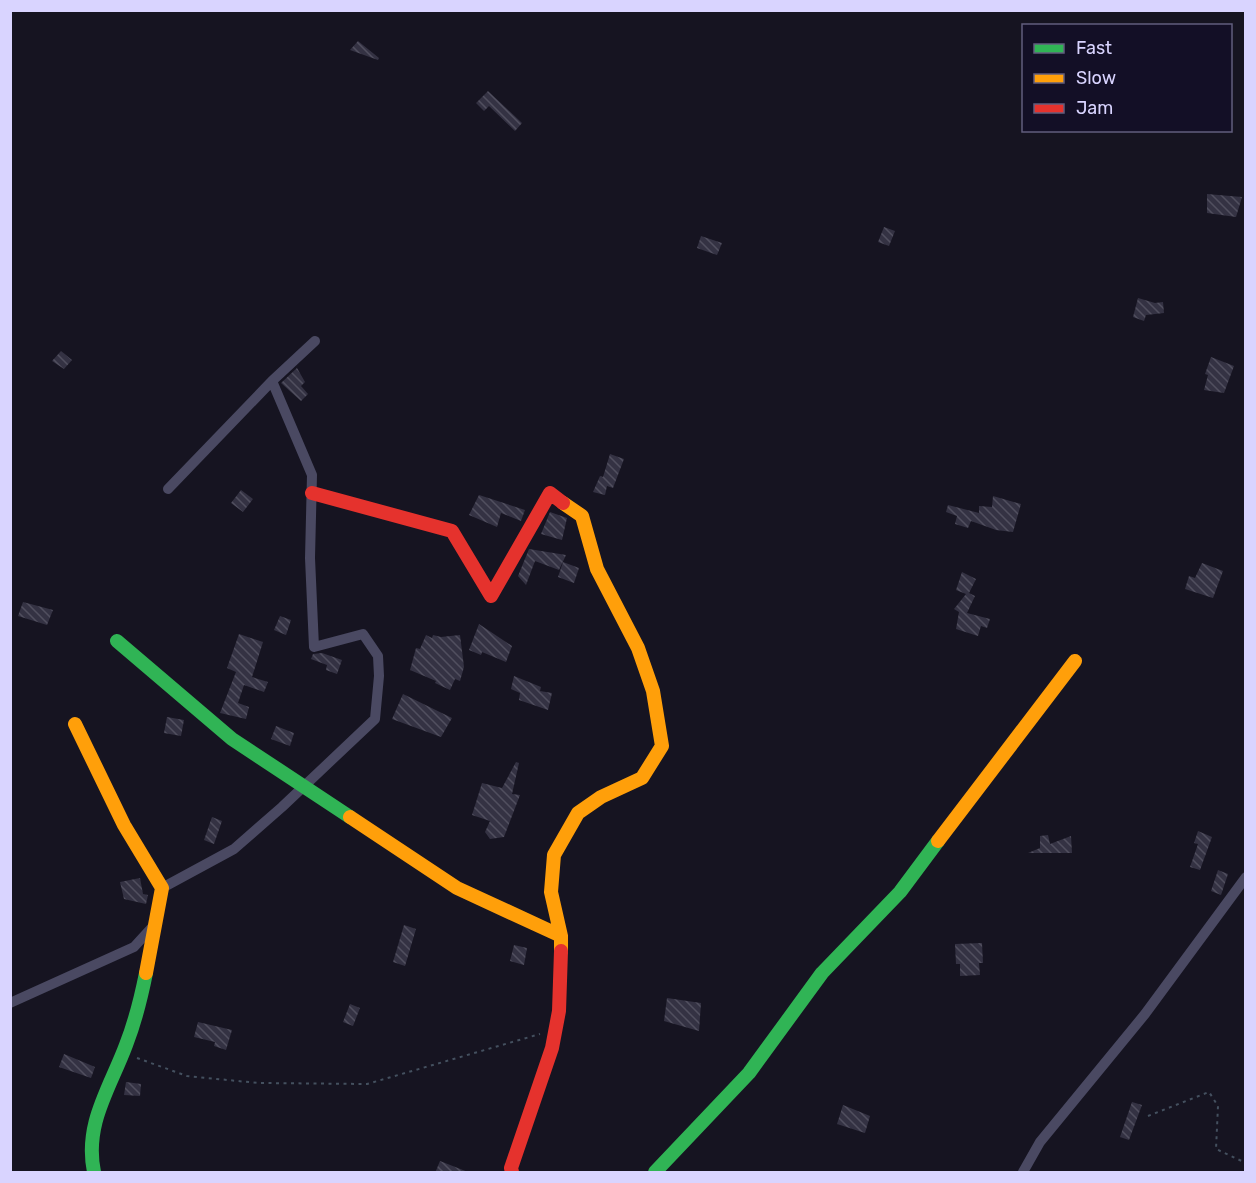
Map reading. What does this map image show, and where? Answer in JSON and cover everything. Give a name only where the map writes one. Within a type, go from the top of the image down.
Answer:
[{"type":"street","points":[[168,489],[272,381],[315,341]]},
{"type":"street","points":[[162,888],[234,849],[375,719],[379,676],[378,656],[363,634],[314,647],[310,558],[312,476],[272,381]]},
{"type":"street","points":[[312,493],[452,531],[491,596],[550,493],[582,516],[597,569],[638,648],[653,691],[662,746],[642,778],[601,797],[578,813],[554,855],[551,892],[561,936],[561,989],[556,1029],[549,1058],[511,1168],[512,1173]]},
{"type":"street","points":[[117,641],[232,739],[457,888],[561,936]]},
{"type":"street","points":[[655,1173],[749,1073],[822,974],[900,892],[1075,661]]},
{"type":"street","points":[[75,724],[124,825],[162,888],[147,966],[123,1053],[99,1102],[89,1158],[83,1173]]},
{"type":"street","points":[[1023,1173],[1040,1142],[1145,1014],[1245,877]]},
{"type":"street","points":[[10,1002],[134,947],[155,924]]},
{"type":"street","points":[[89,1158],[94,1173]]},
{"type":"path","points":[[123,1053],[187,1076],[258,1083],[367,1084],[556,1029]]},
{"type":"path","points":[[1148,1116],[1209,1092],[1218,1106],[1216,1149],[1245,1163]]},
{"type":"building","points":[[358,41],[379,58],[378,60],[350,50]]},
{"type":"building","points":[[488,91],[522,123],[515,131],[489,106],[484,111],[476,103]]},
{"type":"building","points":[[1207,194],[1242,197],[1236,217],[1207,213]]},
{"type":"building","points":[[884,227],[895,231],[889,246],[878,242]]},
{"type":"building","points":[[701,236],[722,243],[717,255],[697,248]]},
{"type":"building","points":[[1138,298],[1155,303],[1163,302],[1164,313],[1146,315],[1144,321],[1133,317]]},
{"type":"building","points":[[61,351],[72,360],[64,369],[52,361]]},
{"type":"building","points":[[1211,357],[1234,366],[1224,393],[1204,390],[1208,375],[1205,374]]},
{"type":"building","points":[[297,368],[305,382],[301,386],[308,394],[301,401],[281,383]]},
{"type":"building","points":[[610,454],[624,459],[613,488],[607,486],[605,495],[593,492],[600,476],[603,477]]},
{"type":"building","points":[[241,490],[253,499],[243,512],[231,503]]},
{"type":"building","points":[[479,495],[525,510],[521,521],[501,513],[497,527],[469,515]]},
{"type":"building","points":[[993,496],[1021,504],[1013,532],[996,530],[971,521],[968,528],[955,524],[957,516],[946,512],[948,505],[979,513],[979,506],[992,507]]},
{"type":"building","points":[[550,512],[567,518],[562,540],[541,534]]},
{"type":"building","points":[[529,549],[566,555],[559,570],[535,561],[526,585],[518,576]]},
{"type":"building","points":[[563,562],[579,568],[574,583],[558,577]]},
{"type":"building","points":[[1202,563],[1223,571],[1213,598],[1185,589],[1189,576],[1195,578]]},
{"type":"building","points":[[962,572],[976,579],[969,593],[975,596],[967,613],[990,619],[987,628],[981,626],[978,636],[956,629],[959,612],[954,609],[966,594],[956,590]]},
{"type":"building","points":[[23,602],[53,610],[47,625],[18,616]]},
{"type":"building","points":[[280,616],[291,620],[286,635],[274,630]]},
{"type":"building","points":[[479,624],[512,646],[506,662],[482,652],[481,655],[469,650]]},
{"type":"building","points":[[239,634],[263,642],[252,677],[268,682],[264,692],[244,685],[238,703],[249,707],[246,719],[220,713],[236,672],[227,668]]},
{"type":"building","points":[[426,635],[432,638],[433,635],[441,637],[460,635],[464,667],[460,681],[455,679],[450,690],[410,670],[416,648],[420,649]]},
{"type":"building","points":[[322,653],[342,660],[337,674],[326,670],[327,665],[311,659],[313,654]]},
{"type":"building","points":[[514,676],[541,687],[540,691],[552,693],[548,710],[519,700],[520,693],[511,689]]},
{"type":"building","points":[[403,694],[452,718],[441,737],[392,719]]},
{"type":"building","points":[[167,717],[184,720],[181,736],[164,733]]},
{"type":"building","points":[[276,726],[294,733],[290,746],[271,739]]},
{"type":"building","points":[[516,762],[519,763],[512,794],[520,795],[504,837],[490,839],[485,832],[490,821],[472,815],[482,783],[502,788]]},
{"type":"building","points":[[212,817],[222,821],[214,844],[204,840]]},
{"type":"building","points":[[1198,831],[1212,837],[1200,870],[1190,867],[1198,844],[1194,843]]},
{"type":"building","points":[[1048,835],[1050,844],[1071,836],[1072,853],[1028,853],[1040,848],[1040,836]]},
{"type":"building","points":[[1218,870],[1228,874],[1221,895],[1211,891]]},
{"type":"building","points":[[140,878],[143,894],[148,895],[146,904],[124,899],[120,882]]},
{"type":"building","points":[[404,925],[416,929],[405,966],[393,962]]},
{"type":"building","points":[[982,943],[983,963],[979,963],[980,975],[960,976],[960,964],[956,964],[955,944]]},
{"type":"building","points":[[514,945],[527,948],[524,965],[510,961]]},
{"type":"building","points":[[667,998],[701,1003],[699,1031],[664,1021]]},
{"type":"building","points":[[350,1004],[360,1008],[353,1026],[343,1022]]},
{"type":"building","points":[[198,1022],[232,1030],[226,1050],[214,1046],[215,1042],[194,1037]]},
{"type":"building","points":[[64,1054],[95,1067],[91,1078],[59,1067]]},
{"type":"building","points":[[126,1082],[141,1084],[140,1096],[124,1095]]},
{"type":"building","points":[[1132,1102],[1142,1105],[1129,1140],[1120,1137]]},
{"type":"building","points":[[843,1105],[870,1116],[865,1133],[837,1124]]},
{"type":"building","points":[[440,1161],[468,1172],[468,1173],[435,1173]]},
{"type":"traffic: fast","points":[[117,641],[232,739],[350,817]]},
{"type":"traffic: fast","points":[[655,1172],[749,1073],[822,973],[900,892],[938,841]]},
{"type":"traffic: fast","points":[[94,1172],[92,1155],[96,1122],[132,1028],[146,973]]},
{"type":"traffic: slow","points":[[561,951],[561,936],[551,892],[554,855],[578,813],[601,797],[642,778],[662,746],[653,691],[638,648],[597,569],[582,516],[563,503]]},
{"type":"traffic: slow","points":[[938,841],[1075,661]]},
{"type":"traffic: slow","points":[[75,724],[124,825],[162,888],[146,973]]},
{"type":"traffic: slow","points":[[350,817],[457,888],[561,936]]},
{"type":"traffic: jam","points":[[312,493],[452,531],[491,596],[550,493],[563,503]]},
{"type":"traffic: jam","points":[[512,1172],[511,1168],[552,1048],[559,1011],[561,951]]}]
